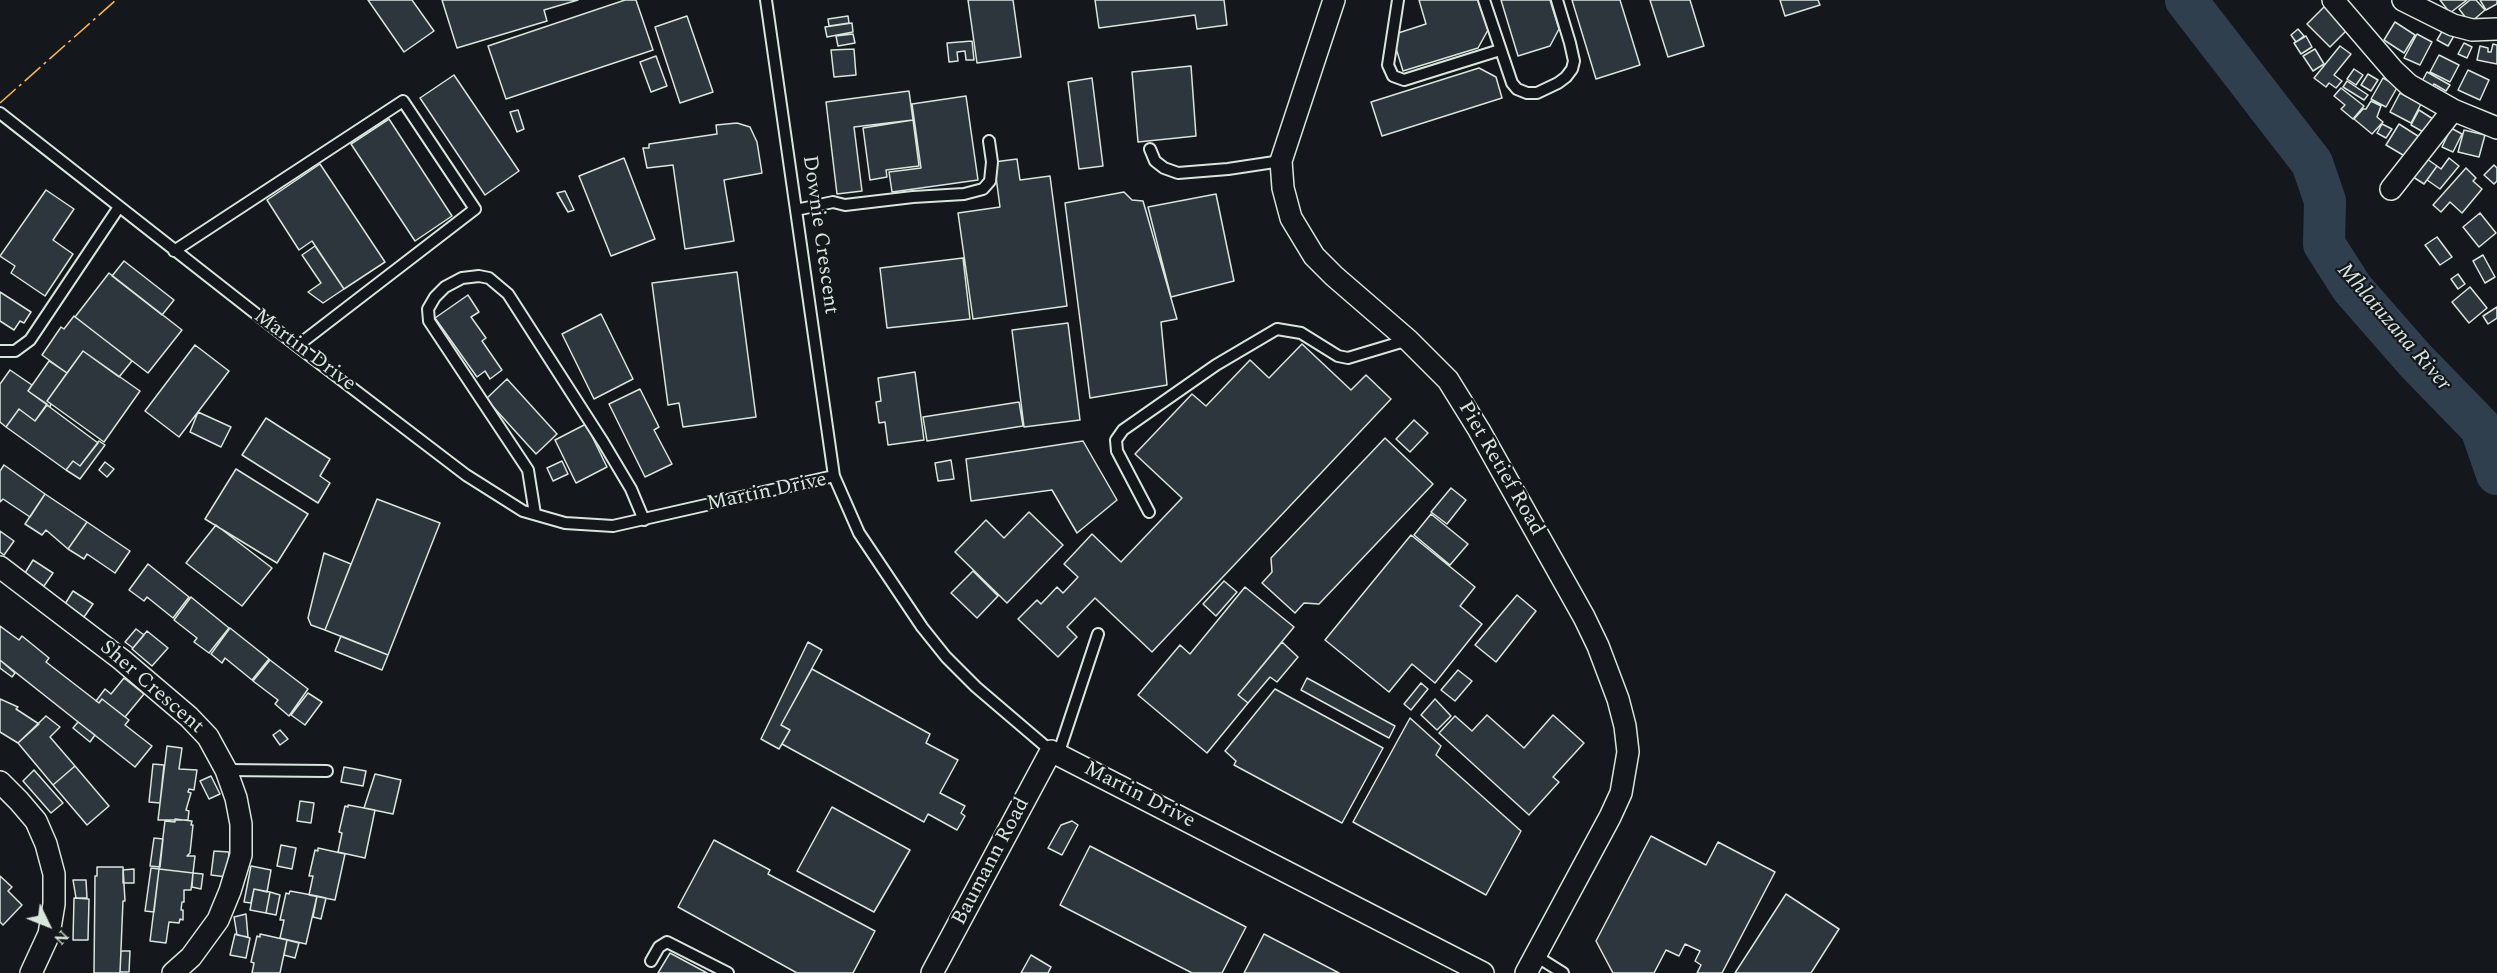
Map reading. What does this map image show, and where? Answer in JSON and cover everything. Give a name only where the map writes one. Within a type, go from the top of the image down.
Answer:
[{"type":"street","name":"Piet Retief Road","points":[[1334,0],[1281,161],[1286,204],[1304,242],[1334,276],[1408,340],[1448,380],[1560,572],[1598,646],[1618,699],[1624,726],[1628,752],[1621,793],[1531,964]]},
{"type":"street","points":[[2332,0],[2394,71],[2423,94],[2453,110],[2497,128]]},
{"type":"street","points":[[2403,0],[2453,25],[2472,30],[2497,29]]},
{"type":"street","points":[[2391,189],[2453,110]]},
{"type":"street","name":"Sher Crescent","points":[[0,567],[122,660],[189,717],[208,737],[226,770],[236,798],[241,824],[241,855],[218,920],[191,957],[173,973]]},
{"type":"street","name":"Baumann Road","points":[[932,973],[1055,753]]},
{"type":"street","name":"Martin Drive","points":[[1055,753],[1483,973]]},
{"type":"street","points":[[0,782],[36,821],[46,844],[54,874],[54,904],[49,934],[32,973]]},
{"type":"lane","name":"Downie Crescent","points":[[766,0],[834,476]]},
{"type":"lane","points":[[1398,0],[1388,65],[1393,76],[1404,80],[1500,50]]},
{"type":"lane","points":[[1484,0],[1512,83],[1517,89],[1527,93],[1537,93],[1566,77],[1572,69],[1574,61],[1557,0]]},
{"type":"lane","points":[[174,250],[404,101],[475,209],[297,346]]},
{"type":"lane","name":"Martin Drive","points":[[0,113],[118,207],[466,475],[523,511],[565,523],[613,526],[834,476],[860,533],[922,627],[946,657],[976,687],[1055,753]]},
{"type":"lane","points":[[796,210],[833,202],[845,205],[964,194],[984,189],[990,181],[992,162],[989,141]]},
{"type":"lane","points":[[1149,149],[1155,161],[1164,168],[1178,173],[1228,169],[1281,161]]},
{"type":"lane","points":[[0,351],[15,351],[30,340],[118,207]]},
{"type":"lane","points":[[535,514],[528,470],[429,321],[428,309],[435,297],[445,287],[462,278],[479,276],[489,278],[508,294],[603,442],[631,489],[644,520]]},
{"type":"lane","points":[[1149,512],[1117,451],[1116,440],[1123,430],[1216,365],[1277,329],[1301,333],[1338,356],[1348,358],[1408,340]]},
{"type":"lane","points":[[1055,753],[1098,634]]},
{"type":"lane","points":[[226,770],[327,771]]},
{"type":"lane","points":[[651,961],[659,946],[667,942],[728,973]]},
{"type":"lane","points":[[1531,964],[1563,973]]},
{"type":"building","points":[[368,0],[412,0],[434,31],[404,52]]},
{"type":"building","points":[[442,0],[578,0],[544,10],[547,21],[457,48]]},
{"type":"building","points":[[625,0],[636,0],[653,50],[506,99],[488,46]]},
{"type":"building","points":[[968,0],[1013,0],[1021,57],[977,63]]},
{"type":"building","points":[[1095,0],[1224,0],[1227,25],[1197,29],[1195,15],[1099,28]]},
{"type":"building","points":[[1419,0],[1478,0],[1488,30],[1478,48],[1403,71],[1392,35],[1426,24]]},
{"type":"building","points":[[1501,0],[1550,0],[1559,29],[1550,46],[1518,56]]},
{"type":"building","points":[[1572,0],[1620,0],[1640,65],[1596,79]]},
{"type":"building","points":[[1650,0],[1690,0],[1704,46],[1668,57]]},
{"type":"building","points":[[1780,0],[1818,0],[1820,5],[1785,16]]},
{"type":"building","points":[[2440,0],[2467,0],[2450,13]]},
{"type":"building","points":[[2470,0],[2476,0],[2485,10],[2470,23],[2459,9]]},
{"type":"building","points":[[2480,0],[2497,0],[2497,4],[2486,10]]},
{"type":"building","points":[[2325,6],[2348,29],[2330,47],[2307,24]]},
{"type":"building","points":[[687,16],[713,92],[680,103],[655,27]]},
{"type":"building","points":[[848,16],[849,23],[829,26],[828,19]]},
{"type":"building","points":[[2395,22],[2415,35],[2404,53],[2384,40]]},
{"type":"building","points":[[852,23],[853,32],[827,37],[825,27]]},
{"type":"building","points":[[2444,28],[2455,34],[2448,46],[2437,40]]},
{"type":"building","points":[[2298,29],[2304,36],[2296,42],[2291,35]]},
{"type":"building","points":[[853,34],[855,43],[838,46],[836,36]]},
{"type":"building","points":[[2417,34],[2432,42],[2420,65],[2404,58]]},
{"type":"building","points":[[2306,36],[2312,47],[2301,54],[2294,43]]},
{"type":"building","points":[[972,41],[974,60],[966,60],[965,51],[957,52],[958,61],[949,62],[947,43]]},
{"type":"building","points":[[2464,43],[2472,47],[2467,58],[2458,54]]},
{"type":"building","points":[[2493,44],[2497,45],[2497,64],[2477,60],[2480,46],[2488,48],[2488,52],[2491,52]]},
{"type":"building","points":[[2340,46],[2351,54],[2334,75],[2342,81],[2336,88],[2329,83],[2326,87],[2314,78]]},
{"type":"building","points":[[854,49],[856,75],[834,77],[831,50]]},
{"type":"building","points":[[2315,49],[2324,64],[2313,71],[2303,56]]},
{"type":"building","points":[[2439,55],[2459,65],[2450,82],[2430,72]]},
{"type":"building","points":[[656,56],[667,86],[651,92],[640,62]]},
{"type":"building","points":[[1191,66],[1196,136],[1138,142],[1132,72]]},
{"type":"building","points":[[1479,68],[1496,77],[1502,98],[1382,136],[1371,102]]},
{"type":"building","points":[[2354,69],[2363,75],[2356,85],[2347,79]]},
{"type":"building","points":[[2468,70],[2489,80],[2480,100],[2458,90]]},
{"type":"building","points":[[2427,72],[2450,85],[2446,91],[2434,84],[2431,89],[2421,83]]},
{"type":"building","points":[[2368,74],[2378,80],[2371,91],[2361,85]]},
{"type":"building","points":[[454,75],[519,171],[485,195],[420,98]]},
{"type":"building","points":[[1092,78],[1103,166],[1079,169],[1068,82]]},
{"type":"building","points":[[2383,78],[2398,86],[2386,107],[2371,99]]},
{"type":"building","points":[[2347,81],[2368,95],[2364,100],[2343,87]]},
{"type":"building","points":[[2341,88],[2364,106],[2353,119],[2341,109],[2345,105],[2334,96]]},
{"type":"building","points":[[909,91],[913,120],[854,127],[862,191],[837,194],[826,102]]},
{"type":"building","points":[[2400,93],[2421,104],[2411,123],[2390,112]]},
{"type":"building","points":[[966,96],[978,180],[892,192],[889,172],[921,168],[912,104]]},
{"type":"building","points":[[2371,101],[2381,106],[2377,117],[2383,122],[2372,134],[2354,119],[2363,109],[2366,109]]},
{"type":"building","points":[[518,110],[524,129],[517,132],[510,112]]},
{"type":"building","points":[[2419,110],[2433,119],[2425,133],[2411,125]]},
{"type":"building","points":[[389,119],[452,216],[415,241],[351,144]]},
{"type":"building","points":[[913,120],[919,166],[886,170],[887,177],[870,180],[863,128]]},
{"type":"building","points":[[737,123],[750,127],[757,142],[762,173],[724,180],[734,241],[685,249],[673,165],[647,168],[643,148],[649,148],[649,144],[717,134],[716,125]]},
{"type":"building","points":[[2382,124],[2392,129],[2386,138],[2377,133]]},
{"type":"building","points":[[2399,124],[2421,138],[2408,158],[2386,145]]},
{"type":"building","points":[[2451,128],[2462,134],[2453,152],[2442,147]]},
{"type":"building","points":[[2464,130],[2485,135],[2479,157],[2458,152]]},
{"type":"building","points":[[2420,154],[2437,166],[2424,184],[2407,173]]},
{"type":"building","points":[[624,158],[655,239],[611,256],[579,176]]},
{"type":"building","points":[[2449,158],[2459,166],[2440,189],[2427,180],[2437,166],[2441,169]]},
{"type":"building","points":[[1017,159],[1020,180],[1050,176],[1067,306],[973,319],[958,213],[1000,207],[994,162]]},
{"type":"building","points":[[320,164],[385,262],[344,289],[312,241],[299,250],[267,200]]},
{"type":"building","points":[[2494,165],[2497,168],[2497,181],[2494,184],[2484,175]]},
{"type":"building","points":[[2466,168],[2476,178],[2473,181],[2482,189],[2462,213],[2450,202],[2441,212],[2433,205]]},
{"type":"building","points":[[46,190],[74,209],[53,240],[73,254],[45,296],[11,273],[15,266],[0,256]]},
{"type":"building","points":[[565,191],[574,210],[568,212],[557,193]]},
{"type":"building","points":[[1124,192],[1132,200],[1143,201],[1177,319],[1161,322],[1167,385],[1090,398],[1065,203]]},
{"type":"building","points":[[1216,194],[1234,281],[1171,297],[1148,207]]},
{"type":"building","points":[[2480,213],[2496,233],[2479,247],[2463,227]]},
{"type":"building","points":[[2437,237],[2452,257],[2440,265],[2425,245]]},
{"type":"building","points":[[315,246],[344,289],[323,303],[308,292],[321,283],[302,255]]},
{"type":"building","points":[[2483,255],[2495,277],[2485,283],[2473,261]]},
{"type":"building","points":[[963,258],[970,319],[887,328],[880,268]]},
{"type":"building","points":[[124,261],[174,300],[162,315],[112,276]]},
{"type":"building","points":[[737,272],[756,417],[683,427],[679,403],[668,405],[652,283]]},
{"type":"building","points":[[109,273],[182,330],[148,373],[75,317]]},
{"type":"building","points":[[2458,274],[2465,284],[2458,289],[2451,279]]},
{"type":"building","points":[[2470,287],[2487,308],[2469,323],[2452,302]]},
{"type":"building","points":[[0,292],[31,312],[24,323],[20,321],[14,330],[0,321]]},
{"type":"building","points":[[468,295],[479,312],[471,317],[486,338],[482,341],[502,370],[490,379],[485,371],[477,377],[435,318]]},
{"type":"building","points":[[2497,307],[2497,318],[2488,324],[2483,316]]},
{"type":"building","points":[[601,314],[633,379],[594,399],[562,334]]},
{"type":"building","points":[[74,316],[132,361],[119,377],[83,351],[67,373],[42,355],[61,327],[64,329]]},
{"type":"building","points":[[1068,323],[1080,420],[1024,427],[1012,330]]},
{"type":"building","points":[[1302,344],[1351,390],[1366,375],[1391,399],[1152,652],[1095,598],[1067,627],[1077,637],[1058,657],[1018,619],[1037,600],[1041,604],[1057,587],[1063,593],[1078,577],[1064,564],[1092,534],[1121,562],[1182,498],[1135,454],[1192,394],[1206,406],[1250,360],[1269,378]]},
{"type":"building","points":[[195,345],[229,371],[179,437],[145,411]]},
{"type":"building","points":[[83,351],[140,391],[104,442],[47,401]]},
{"type":"building","points":[[49,361],[67,373],[47,401],[51,404],[50,407],[28,391]]},
{"type":"building","points":[[10,370],[32,385],[28,391],[47,404],[35,421],[19,409],[6,427],[0,422],[0,384]]},
{"type":"building","points":[[915,372],[924,440],[888,445],[885,422],[879,423],[876,402],[881,401],[878,378]]},
{"type":"building","points":[[507,379],[557,434],[536,454],[486,399]]},
{"type":"building","points":[[640,389],[659,427],[654,430],[672,464],[645,477],[609,404]]},
{"type":"building","points":[[1019,402],[1023,426],[927,441],[923,417]]},
{"type":"building","points":[[47,405],[98,443],[80,466],[73,461],[66,470],[6,427],[19,409],[35,421]]},
{"type":"building","points":[[198,412],[231,427],[221,447],[190,432]]},
{"type":"building","points":[[266,418],[330,459],[320,476],[330,483],[318,503],[242,455]]},
{"type":"building","points":[[1414,420],[1428,433],[1410,452],[1396,439]]},
{"type":"building","points":[[586,424],[607,467],[576,483],[555,440]]},
{"type":"building","points":[[1385,438],[1433,484],[1319,604],[1304,603],[1295,613],[1262,583],[1272,572],[1271,558]]},
{"type":"building","points":[[99,441],[105,445],[80,479],[66,470],[73,461],[80,466]]},
{"type":"building","points":[[1083,441],[1117,500],[1077,533],[1052,490],[971,501],[966,459]]},
{"type":"building","points":[[951,460],[954,479],[938,481],[935,463]]},
{"type":"building","points":[[562,461],[568,474],[553,481],[547,468]]},
{"type":"building","points":[[105,462],[114,469],[107,477],[99,470]]},
{"type":"building","points":[[4,465],[45,494],[30,517],[3,499],[0,502],[0,471]]},
{"type":"building","points":[[236,469],[308,514],[277,563],[205,519]]},
{"type":"building","points":[[1451,488],[1466,500],[1447,524],[1431,512]]},
{"type":"building","points":[[45,494],[87,522],[68,549],[46,530],[42,535],[25,524]]},
{"type":"building","points":[[377,499],[440,523],[388,655],[325,630]]},
{"type":"building","points":[[1029,512],[1063,545],[1007,603],[955,552],[986,520],[1004,538]]},
{"type":"building","points":[[1431,514],[1468,544],[1450,565],[1414,535]]},
{"type":"building","points":[[87,522],[130,551],[115,573],[87,554],[84,559],[68,549]]},
{"type":"building","points":[[216,525],[272,568],[242,606],[186,563]]},
{"type":"building","points":[[0,531],[14,541],[4,555],[0,552]]},
{"type":"building","points":[[1411,535],[1475,587],[1460,606],[1482,624],[1435,683],[1412,664],[1389,692],[1325,640]]},
{"type":"building","points":[[324,553],[351,564],[325,630],[311,625],[308,618]]},
{"type":"building","points":[[33,560],[53,573],[44,586],[25,573]]},
{"type":"building","points":[[148,564],[189,597],[173,618],[147,597],[144,601],[129,590]]},
{"type":"building","points":[[973,571],[998,596],[977,618],[951,593]]},
{"type":"building","points":[[1224,581],[1237,592],[1216,616],[1203,604]]},
{"type":"building","points":[[1245,587],[1294,627],[1238,695],[1248,703],[1207,753],[1138,695],[1180,645],[1190,654]]},
{"type":"building","points":[[73,591],[93,604],[84,617],[65,604]]},
{"type":"building","points":[[1517,595],[1536,611],[1496,662],[1475,645]]},
{"type":"building","points":[[191,597],[229,628],[209,653],[194,642],[197,638],[174,620]]},
{"type":"building","points":[[0,626],[19,640],[22,636],[49,658],[46,662],[99,703],[102,699],[129,720],[125,725],[152,746],[135,767],[0,660]]},
{"type":"building","points":[[230,628],[269,659],[252,680],[225,658],[222,663],[211,654]]},
{"type":"building","points":[[136,629],[144,635],[133,648],[125,642]]},
{"type":"building","points":[[147,631],[168,648],[152,666],[132,649]]},
{"type":"building","points":[[341,636],[388,655],[382,670],[335,651]]},
{"type":"building","points":[[808,642],[822,650],[781,725],[790,730],[779,749],[761,739]]},
{"type":"building","points":[[1282,642],[1298,657],[1277,682],[1270,677],[1248,703],[1238,695]]},
{"type":"building","points":[[0,660],[15,673],[12,677],[0,668]]},
{"type":"building","points":[[270,660],[308,689],[289,716],[275,704],[278,700],[253,681]]},
{"type":"building","points":[[812,669],[930,734],[926,743],[958,760],[940,793],[965,806],[961,813],[965,816],[957,830],[928,814],[924,822],[782,744],[790,730],[781,725]]},
{"type":"building","points":[[1458,670],[1472,681],[1455,701],[1441,690]]},
{"type":"building","points":[[124,678],[144,694],[125,717],[102,699],[99,703],[96,701],[105,689],[111,694]]},
{"type":"building","points":[[1307,678],[1395,726],[1389,738],[1301,690]]},
{"type":"building","points":[[1421,683],[1428,689],[1411,710],[1404,704]]},
{"type":"building","points":[[1275,689],[1383,748],[1342,823],[1234,765],[1236,761],[1225,751]]},
{"type":"building","points":[[308,693],[322,702],[305,725],[291,715]]},
{"type":"building","points":[[0,699],[18,707],[16,709],[39,724],[18,743],[0,732]]},
{"type":"building","points":[[1435,699],[1451,716],[1437,730],[1421,715]]},
{"type":"building","points":[[1487,715],[1524,748],[1553,715],[1584,743],[1553,777],[1559,782],[1529,815],[1439,733],[1455,716],[1472,731]]},
{"type":"building","points":[[46,716],[60,727],[50,737],[75,766],[53,785],[18,743]]},
{"type":"building","points":[[1410,718],[1441,746],[1436,755],[1521,831],[1486,895],[1353,822]]},
{"type":"building","points":[[78,722],[95,735],[90,742],[73,728]]},
{"type":"building","points":[[280,730],[288,739],[280,745],[273,735]]},
{"type":"building","points":[[167,746],[182,748],[179,769],[197,770],[194,790],[189,789],[188,792],[191,793],[186,810],[189,811],[188,820],[158,820]]},
{"type":"building","points":[[153,764],[164,765],[160,803],[149,802]]},
{"type":"building","points":[[75,766],[109,806],[87,825],[53,785]]},
{"type":"building","points":[[344,767],[366,771],[363,786],[341,782]]},
{"type":"building","points":[[34,770],[63,803],[51,813],[23,781]]},
{"type":"building","points":[[375,774],[401,780],[393,814],[364,808]]},
{"type":"building","points":[[211,776],[220,794],[209,799],[200,781]]},
{"type":"building","points":[[300,801],[314,803],[311,823],[297,821]]},
{"type":"building","points":[[348,805],[375,810],[365,858],[338,852],[342,833],[339,832],[345,806],[348,807]]},
{"type":"building","points":[[832,807],[910,850],[874,912],[797,871]]},
{"type":"building","points":[[175,819],[192,821],[190,853],[187,856],[195,856],[193,873],[159,869],[165,821],[175,822]]},
{"type":"building","points":[[1072,821],[1078,825],[1062,855],[1048,848],[1061,825]]},
{"type":"building","points":[[1651,836],[1706,865],[1718,842],[1775,872],[1722,973],[1697,973],[1701,965],[1695,961],[1700,951],[1685,944],[1679,956],[1666,950],[1654,973],[1613,973],[1596,941]]},
{"type":"building","points":[[154,838],[163,839],[160,867],[150,866]]},
{"type":"building","points":[[714,840],[770,870],[768,874],[875,931],[853,973],[797,973],[678,907]]},
{"type":"building","points":[[281,845],[296,848],[292,869],[277,866]]},
{"type":"building","points":[[1090,846],[1246,927],[1222,973],[1192,973],[1060,905]]},
{"type":"building","points":[[318,848],[345,854],[335,900],[309,895],[313,876],[309,876],[315,850],[318,851]]},
{"type":"building","points":[[214,851],[229,852],[227,877],[211,875]]},
{"type":"building","points":[[251,866],[271,870],[267,892],[254,889],[251,903],[244,902]]},
{"type":"building","points":[[97,867],[123,867],[125,901],[123,901],[120,973],[94,973]]},
{"type":"building","points":[[151,868],[159,869],[154,912],[145,911]]},
{"type":"building","points":[[134,869],[134,883],[123,883],[123,870]]},
{"type":"building","points":[[159,869],[193,873],[191,890],[184,890],[181,910],[183,910],[183,920],[180,919],[179,923],[169,922],[166,943],[150,941]]},
{"type":"building","points":[[193,873],[203,874],[201,889],[192,887]]},
{"type":"building","points":[[0,876],[12,887],[8,891],[22,905],[3,925],[0,922]]},
{"type":"building","points":[[73,880],[86,880],[87,898],[76,898]]},
{"type":"building","points":[[254,889],[270,892],[266,913],[250,910]]},
{"type":"building","points":[[290,891],[317,896],[306,944],[280,938],[284,920],[280,920],[286,893],[289,894]]},
{"type":"building","points":[[270,892],[280,895],[276,915],[266,913]]},
{"type":"building","points":[[1786,894],[1839,929],[1811,973],[1735,973]]},
{"type":"building","points":[[317,896],[326,898],[321,919],[313,917]]},
{"type":"building","points":[[74,898],[89,899],[88,940],[73,940]]},
{"type":"building","points":[[246,914],[248,937],[237,935],[234,917]]},
{"type":"building","points":[[235,934],[250,938],[246,958],[230,955]]},
{"type":"building","points":[[260,934],[287,940],[280,973],[252,973],[254,963],[251,962],[257,936],[260,937]]},
{"type":"building","points":[[1264,934],[1339,973],[1244,973]]},
{"type":"building","points":[[287,940],[299,943],[295,958],[284,955]]},
{"type":"building","points":[[121,951],[130,951],[129,972],[120,972]]},
{"type":"building","points":[[670,953],[707,973],[658,973]]},
{"type":"building","points":[[1031,955],[1051,967],[1048,973],[1021,973]]},
{"type":"waterway","name":"Mhlatuzana River","points":[[2186,0],[2312,163],[2325,201],[2324,244],[2352,288],[2415,360],[2481,428],[2497,474]]},
{"type":"power","points":[[0,103],[116,0]]}]
